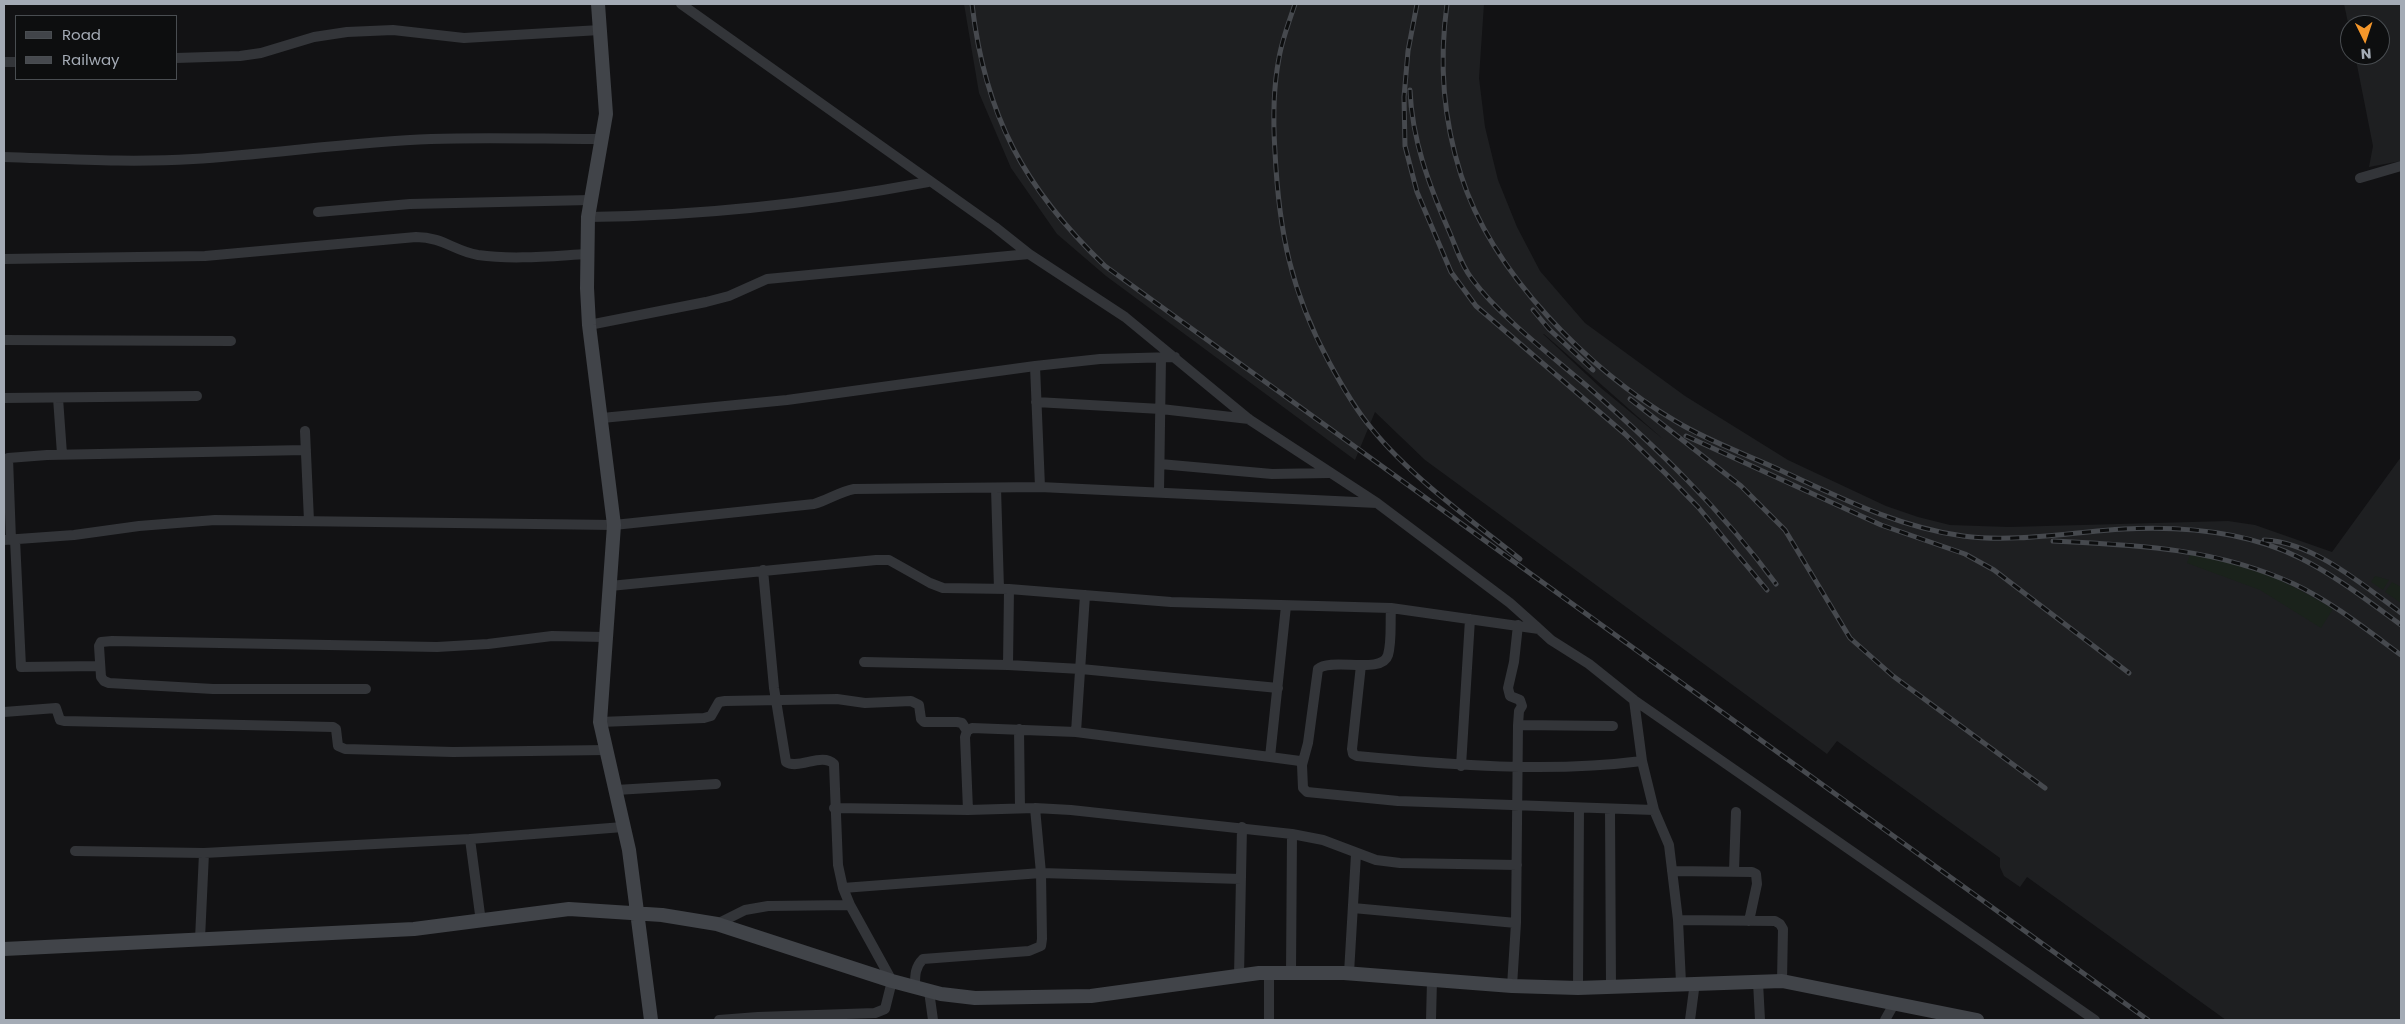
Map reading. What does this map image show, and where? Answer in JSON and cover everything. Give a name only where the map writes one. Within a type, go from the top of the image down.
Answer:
[{"type":"street","points":[[598,4],[606,114],[590,200],[586,254],[589,325],[614,525],[614,561],[605,637],[600,722],[629,850],[651,1020]]},
{"type":"street","points":[[681,4],[928,182],[995,227],[1028,254],[1125,317],[1250,420],[1377,503],[1510,603],[1551,640],[1589,664],[1634,700],[2095,1020]]},
{"type":"street","points":[[178,58],[240,56],[261,53],[314,37],[354,32],[393,30],[471,38],[600,30]]},
{"type":"street","points":[[4,157],[105,160],[191,159],[265,154],[343,144],[432,139],[601,139]]},
{"type":"street","points":[[2360,178],[2401,166]]},
{"type":"street","points":[[588,217],[650,216],[719,211],[854,195],[928,182]]},
{"type":"street","points":[[318,212],[410,204],[590,200]]},
{"type":"street","points":[[4,259],[205,256],[416,237],[442,240],[467,252],[481,255],[526,257],[586,254]]},
{"type":"street","points":[[589,325],[706,302],[729,296],[767,279],[1028,254]]},
{"type":"street","points":[[4,340],[231,341]]},
{"type":"street","points":[[602,418],[787,400],[1035,366],[1100,359],[1175,357]]},
{"type":"street","points":[[1159,492],[1161,358]]},
{"type":"street","points":[[1035,366],[1040,487]]},
{"type":"street","points":[[4,398],[197,396]]},
{"type":"street","points":[[58,398],[62,454]]},
{"type":"street","points":[[1036,402],[1161,409],[1250,420]]},
{"type":"street","points":[[305,431],[309,521]]},
{"type":"street","points":[[100,666],[21,667],[10,540],[8,458],[62,454],[306,450]]},
{"type":"street","points":[[1160,464],[1272,474],[1329,473]]},
{"type":"street","points":[[10,540],[214,520],[614,525],[814,504],[830,499],[839,492],[854,489],[1040,487],[1377,503]]},
{"type":"street","points":[[996,488],[1008,665]]},
{"type":"street","points":[[610,586],[763,570],[889,560],[930,583],[944,588],[1004,589],[1171,602],[1391,608],[1540,629]]},
{"type":"street","points":[[719,1020],[856,1017],[875,1013],[884,1009],[892,981],[850,905],[843,888],[838,865],[834,808],[835,769],[830,761],[792,764],[786,762],[776,700],[763,570]]},
{"type":"street","points":[[1076,732],[1085,595]]},
{"type":"street","points":[[1270,756],[1286,606]]},
{"type":"street","points":[[1391,608],[1389,646],[1386,660],[1382,663],[1361,665],[1326,665],[1318,669],[1308,743],[1302,765],[1303,788],[1307,792],[1398,800],[1518,804],[1579,809],[1610,810],[1638,808],[1654,810]]},
{"type":"street","points":[[1461,766],[1470,619]]},
{"type":"street","points":[[1512,986],[1516,923],[1518,725],[1522,702],[1510,696],[1508,688],[1514,662],[1518,625]]},
{"type":"street","points":[[366,689],[213,689],[109,683],[101,677],[99,646],[100,642],[105,641],[437,647],[488,644],[552,636],[605,637]]},
{"type":"street","points":[[864,662],[1008,665],[1278,688]]},
{"type":"street","points":[[1361,665],[1353,754],[1357,756],[1461,766],[1598,765],[1642,761]]},
{"type":"street","points":[[600,722],[704,718],[711,716],[719,702],[837,699],[872,703],[911,701],[919,705],[921,719],[924,722],[962,723],[967,731]]},
{"type":"street","points":[[1634,700],[1642,761],[1654,810],[1669,845],[1678,920],[1681,983]]},
{"type":"street","points":[[4,712],[56,708],[60,720],[64,722],[333,727],[336,729],[338,746],[345,749],[462,752],[607,750]]},
{"type":"street","points":[[1518,725],[1613,726]]},
{"type":"street","points":[[968,810],[965,737],[967,731],[972,728],[1076,732],[1296,759],[1302,765]]},
{"type":"street","points":[[1019,729],[1020,808]]},
{"type":"street","points":[[616,790],[716,784]]},
{"type":"street","points":[[834,808],[968,810],[1035,808],[1242,827],[1292,834],[1323,840],[1376,860],[1400,863],[1517,865]]},
{"type":"street","points":[[915,986],[918,964],[930,957],[1029,951],[1041,946],[1041,873],[1035,808]]},
{"type":"street","points":[[1578,988],[1579,809]]},
{"type":"street","points":[[1610,810],[1612,987]]},
{"type":"street","points":[[1734,872],[1736,812]]},
{"type":"street","points":[[75,851],[204,853],[470,839],[623,827]]},
{"type":"street","points":[[1239,976],[1242,827]]},
{"type":"street","points":[[1291,973],[1292,834]]},
{"type":"street","points":[[470,839],[481,922]]},
{"type":"street","points":[[200,939],[204,853]]},
{"type":"street","points":[[1349,974],[1356,854]]},
{"type":"street","points":[[1672,871],[1752,872],[1757,878],[1749,921]]},
{"type":"street","points":[[843,888],[1041,873],[1240,879]]},
{"type":"street","points":[[717,924],[745,910],[768,906],[850,905]]},
{"type":"street","points":[[1353,908],[1516,923]]},
{"type":"street","points":[[4,949],[58,948],[414,929],[569,910],[662,915],[717,924],[892,981],[929,991],[975,998],[1091,996],[1269,973],[1349,974],[1512,986],[1578,988],[1695,982],[1782,981],[1977,1020]]},
{"type":"street","points":[[1678,920],[1775,922],[1780,924],[1782,929],[1782,981]]},
{"type":"street","points":[[1269,973],[1269,1020]]},
{"type":"street","points":[[1431,1020],[1432,980]]},
{"type":"street","points":[[1690,1020],[1695,982]]},
{"type":"street","points":[[1758,982],[1760,1020]]},
{"type":"street","points":[[929,991],[933,1020]]},
{"type":"street","points":[[1884,1020],[1894,1004]]},
{"type":"shaded area","points":[[964,4],[1484,4],[1479,78],[1485,127],[1498,180],[1517,227],[1540,271],[1585,323],[1685,396],[1788,460],[1886,506],[1950,525],[2009,527],[2228,521],[2255,525],[2332,552],[2401,457],[2401,1020],[2226,1020],[2027,877],[2020,887],[2004,876],[2000,867],[2000,858],[1837,741],[1827,754],[1425,460],[1375,412],[1355,460],[1106,276],[1057,234],[1011,168],[979,93]],"holes":[[[1544,334],[1663,439],[1601,388]]]},
{"type":"shaded area","points":[[2344,4],[2401,4],[2401,161],[2369,167],[2373,146],[2357,65],[2390,65],[2390,15],[2346,15]]},
{"type":"shaded area","points":[[2190,554],[2228,561],[2246,567],[2282,581],[2333,609],[2321,628],[2260,590],[2187,563]]},
{"type":"shaded area","points":[[2375,576],[2389,580],[2383,590],[2371,582]]},
{"type":"shaded area","points":[[2392,582],[2401,587],[2401,603],[2385,592]]},
{"type":"railway","points":[[972,4],[978,44],[987,81],[998,116],[1013,148],[1052,208],[1105,266],[2148,1020]]},
{"type":"railway","points":[[1295,4],[1282,44],[1277,70],[1274,129],[1277,181],[1284,235],[1289,261],[1305,311],[1339,380],[1354,405],[1372,429],[1423,481],[1520,559]]},
{"type":"railway","points":[[1417,4],[1408,51],[1404,97],[1405,146],[1417,192],[1451,272],[1476,306],[1625,434],[1666,474],[1698,507],[1767,590]]},
{"type":"railway","points":[[1447,4],[1443,47],[1444,90],[1447,112],[1450,133],[1461,175],[1476,212],[1496,248],[1520,283],[1548,316],[1579,348],[1644,401],[1677,422],[1716,442],[1848,501],[1916,526],[1939,532],[1983,538],[2023,538],[2146,528],[2169,528],[2236,536],[2279,549],[2313,565],[2352,589],[2401,625]]},
{"type":"railway","points":[[1410,90],[1414,127],[1428,179],[1459,256],[1472,279],[1497,308],[1614,410],[1688,481],[1734,531],[1776,584]]},
{"type":"railway","points":[[1533,310],[1549,329],[1593,370]]},
{"type":"railway","points":[[1630,399],[1741,486],[1785,530],[1850,638],[1893,676],[2045,788]]},
{"type":"railway","points":[[1686,436],[1881,525],[1965,554],[1994,570],[2129,673]]},
{"type":"railway","points":[[2264,540],[2301,548],[2319,557],[2354,578],[2401,613]]},
{"type":"railway","points":[[2053,541],[2116,544],[2176,550],[2235,563],[2265,572],[2294,584],[2322,599],[2401,655]]}]
